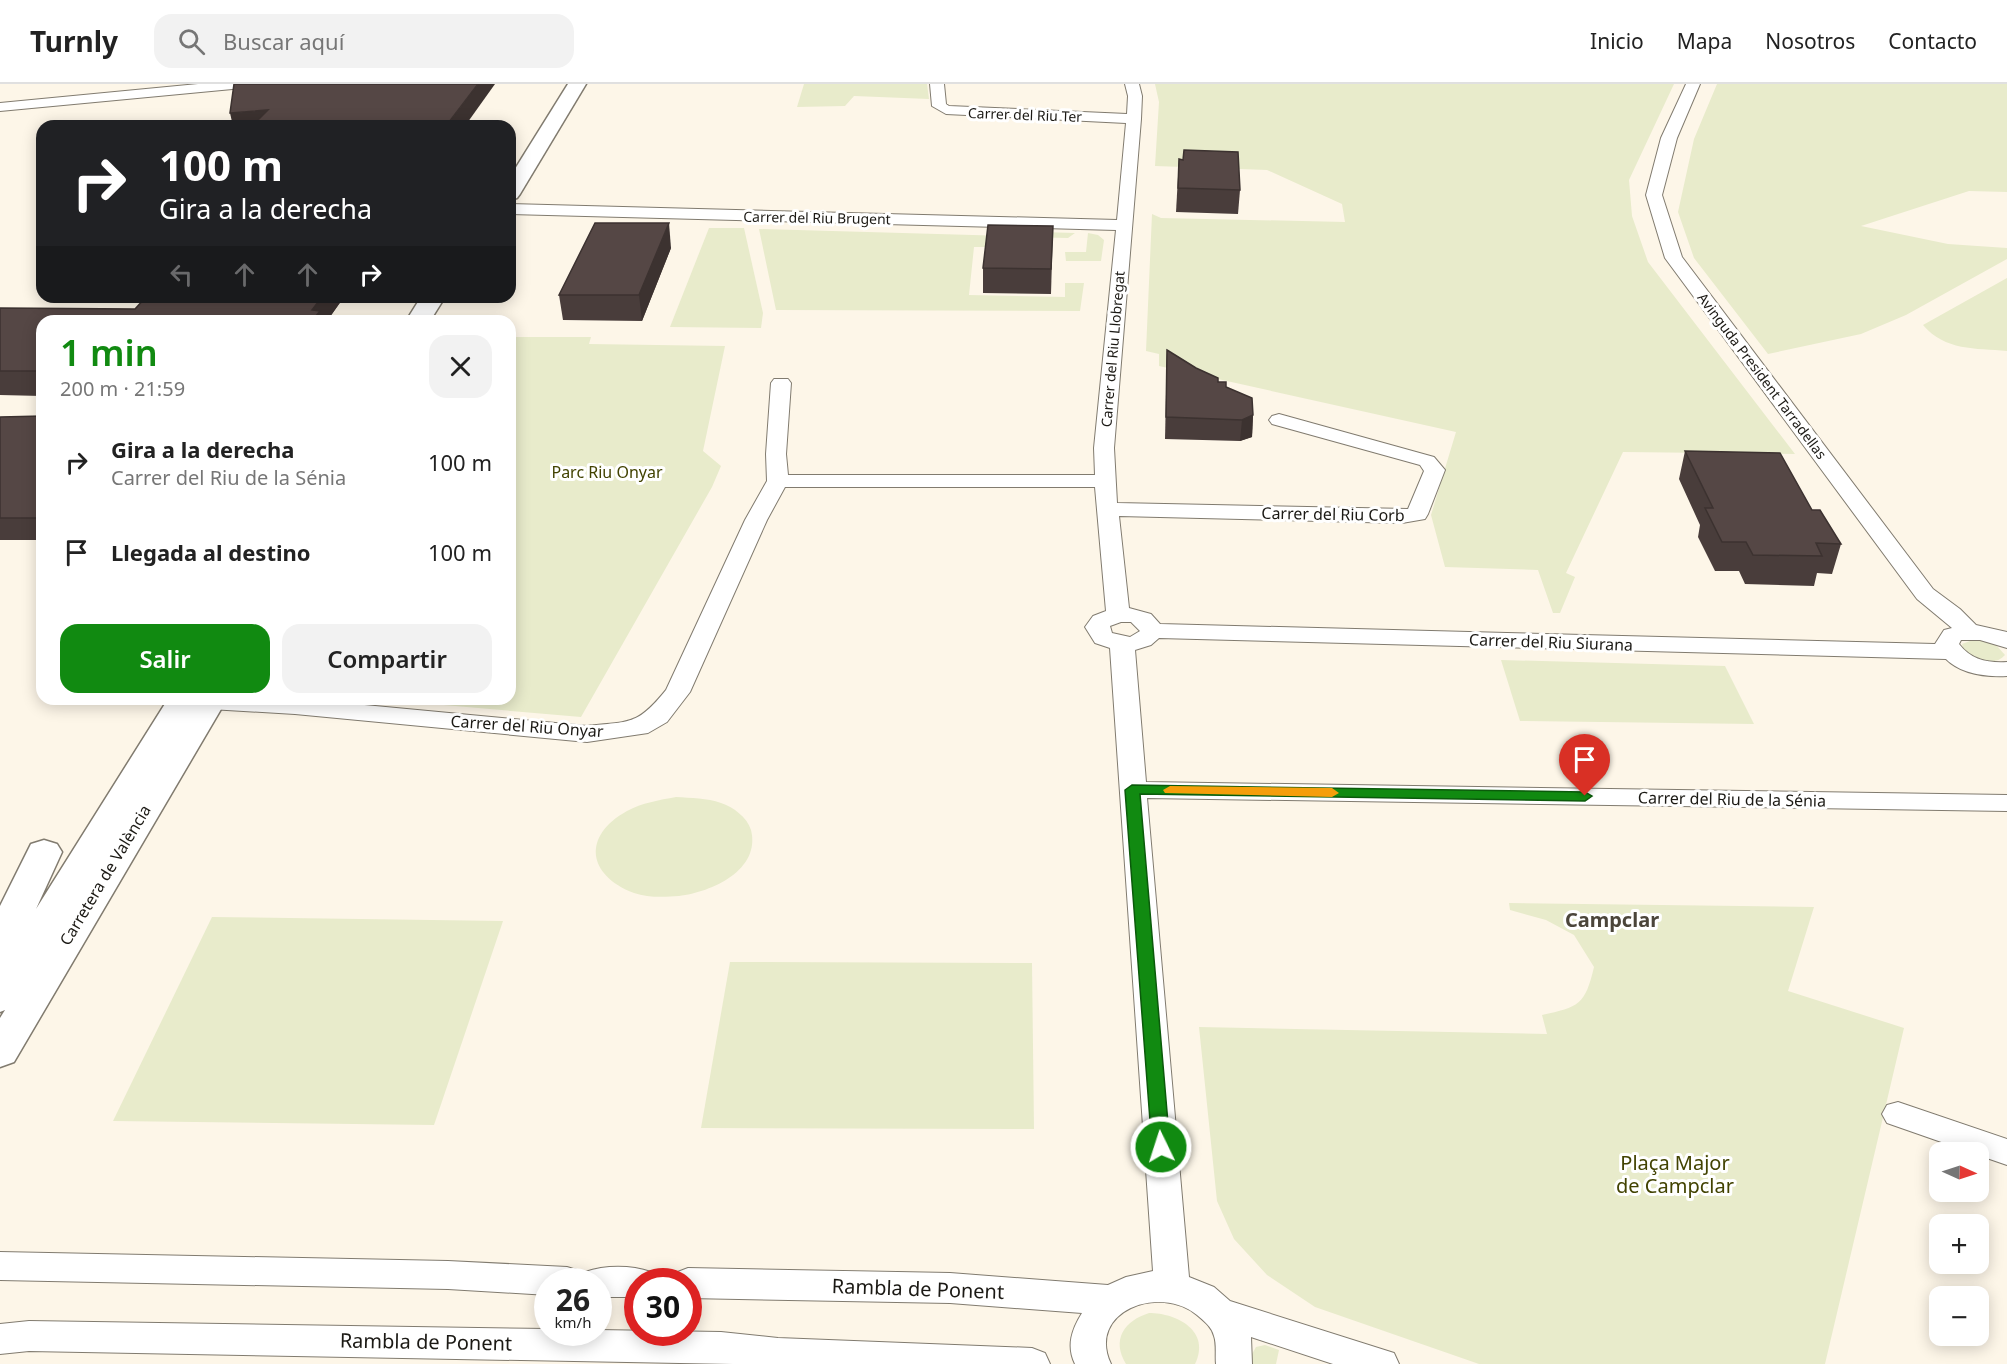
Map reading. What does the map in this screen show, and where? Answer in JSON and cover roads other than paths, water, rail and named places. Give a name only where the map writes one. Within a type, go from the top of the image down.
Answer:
[{"type":"main road","points":[[516,162],[565,84]]},
{"type":"main road","points":[[516,184],[577,84]]},
{"type":"main road","name":"Carretera de València","points":[[0,998],[199,705]]},
{"type":"main road","name":"Carretera de València","points":[[0,1052],[199,705]]},
{"type":"main road","points":[[0,957],[7,931],[44,852]]},
{"type":"street","points":[[0,107],[243,84]]},
{"type":"street","name":"Carrer del Riu Ter","points":[[937,84],[939,106],[946,110],[1134,118]]},
{"type":"street","name":"Carrer del Riu Llobregat","points":[[1118,615],[1107,510],[1104,448],[1134,118],[1135,96],[1132,84]]},
{"type":"street","name":"Avinguda President Tarradellas","points":[[1693,84],[1669,138],[1654,195],[1674,258],[1925,594],[1952,614],[1970,632]]},
{"type":"street","name":"Carrer del Riu Brugent","points":[[516,209],[1124,225]]},
{"type":"street","points":[[781,383],[776,454],[778,481],[1105,481]]},
{"type":"street","name":"Carrer del Riu Corb","points":[[1107,510],[1402,516],[1417,514],[1435,470],[1427,461],[1279,420]]},
{"type":"street","name":"Carrer del Riu Onyar","points":[[275,705],[554,732],[587,734],[639,728],[658,717],[678,692],[756,520],[778,481]]},
{"type":"street","points":[[1118,615],[1142,618],[1152,631],[1142,641],[1122,644],[1103,638],[1097,627],[1101,621],[1118,615]]},
{"type":"street","name":"Carrer del Riu Siurana","points":[[1152,631],[1951,652]]},
{"type":"street","points":[[2004,674],[1965,662],[1951,652],[1947,644],[1948,639],[1959,633],[1970,632],[1995,636],[2007,641]]},
{"type":"street","points":[[1122,644],[1172,1286]]},
{"type":"street","name":"Carrer del Riu de la Sénia","points":[[1132,790],[2007,803]]},
{"type":"street","points":[[0,910],[44,852]]},
{"type":"street","points":[[1898,1114],[2007,1152]]},
{"type":"street","points":[[0,1266],[448,1275],[495,1280],[534,1281]]},
{"type":"street","name":"Rambla de Ponent","points":[[702,1283],[950,1288],[1110,1300]]},
{"type":"street","points":[[1093,1364],[1088,1338],[1095,1317],[1110,1300],[1128,1290],[1149,1285],[1172,1286],[1191,1292],[1208,1301],[1221,1313],[1234,1337],[1234,1364]]},
{"type":"street","points":[[1221,1313],[1381,1364]]},
{"type":"street","name":"Rambla de Ponent","points":[[0,1339],[30,1336],[710,1347],[778,1354],[1032,1364]]},
{"type":"district","name":"Campclar","points":[[1612,920]]},
{"type":"park label","name":"Parc Riu Onyar","points":[[607,472]]},
{"type":"park label","name":"Plaça Major de Campclar","points":[[1675,1174]]}]
